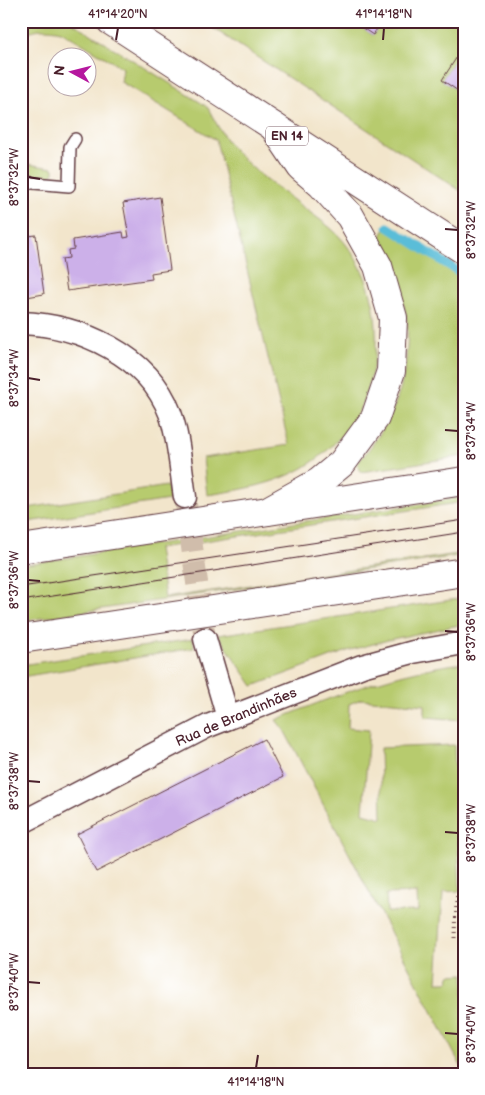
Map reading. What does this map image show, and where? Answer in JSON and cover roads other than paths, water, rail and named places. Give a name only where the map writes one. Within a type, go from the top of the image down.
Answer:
[{"type":"main road","name":"EN 14","points":[[111,21],[464,250]]},
{"type":"main road","name":"EN 14","points":[[142,21],[464,230]]},
{"type":"main road","points":[[267,511],[319,482],[342,463],[375,418],[391,371],[393,318],[378,266],[350,216],[322,184],[301,167],[274,127]]},
{"type":"main road","points":[[21,549],[464,481]]},
{"type":"main road","points":[[21,639],[464,572]]},
{"type":"street","points":[[21,323],[54,326],[95,340],[127,359],[146,374],[154,384],[170,413],[174,426],[185,496]]},
{"type":"street","points":[[205,639],[228,718]]},
{"type":"street","name":"Rua de Brandinhães","points":[[21,823],[208,726],[327,678],[362,666],[412,652],[464,643]]},
{"type":"lane","points":[[21,182],[69,186],[70,147],[75,139]]},
{"type":"waterway","points":[[388,227],[464,275]]},
{"type":"tunnel","points":[[185,497],[205,639]]},
{"type":"tram line","points":[[21,587],[464,520]]},
{"type":"tram line","points":[[21,601],[464,532]]}]
